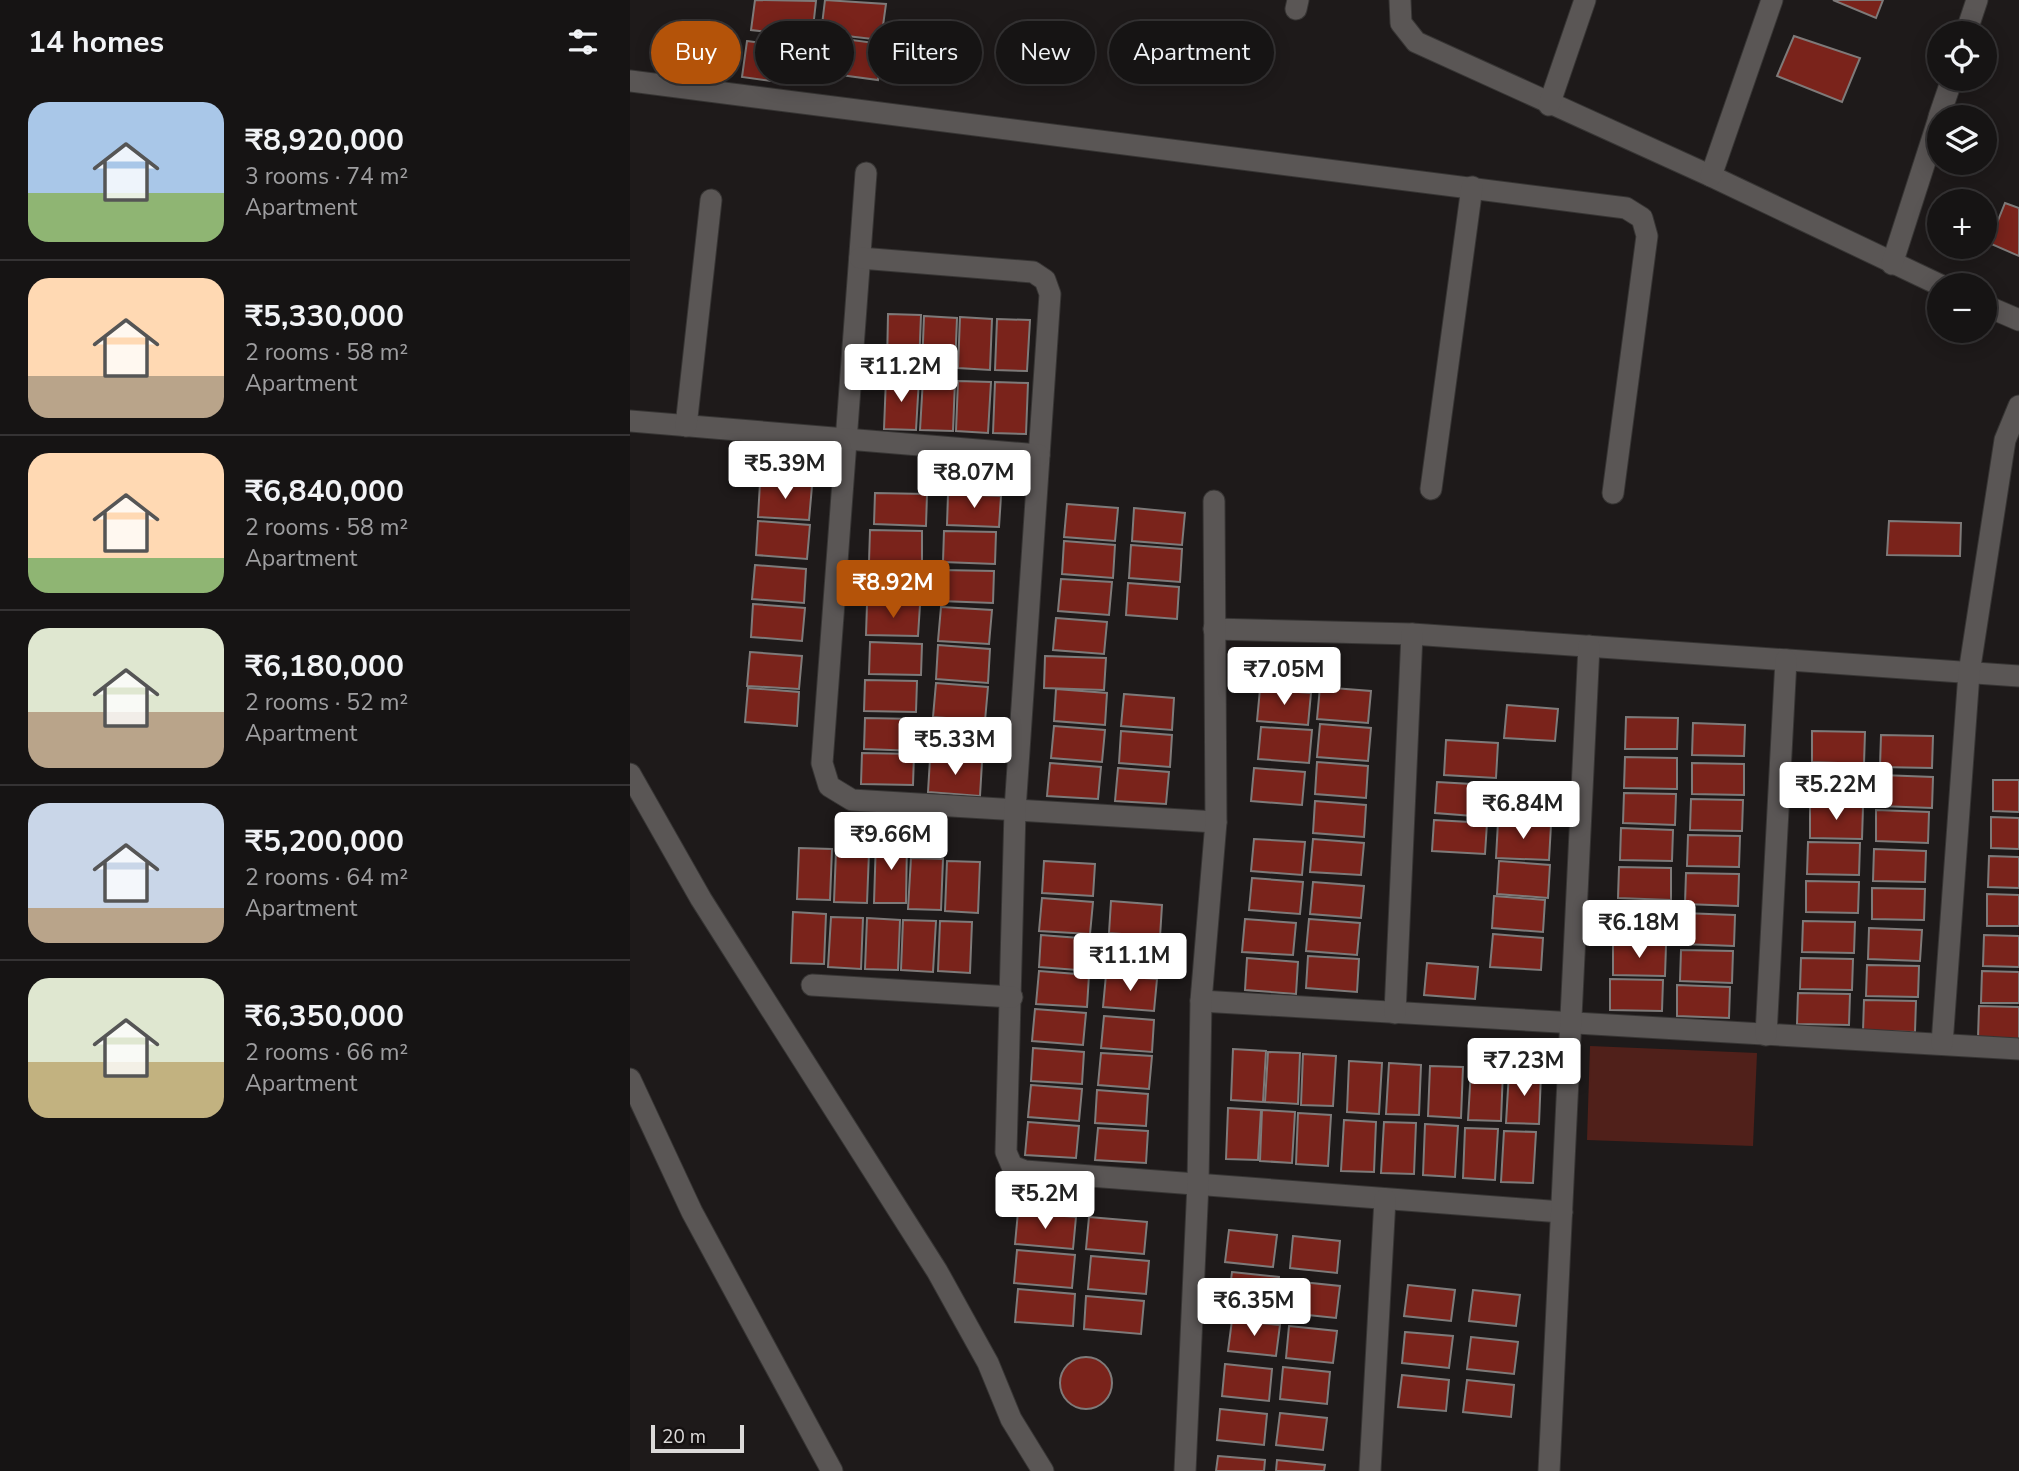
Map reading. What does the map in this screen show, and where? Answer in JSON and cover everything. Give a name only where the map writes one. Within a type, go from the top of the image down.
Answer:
[{"type":"street","points":[[1400,0],[1401,23],[1416,42],[1549,105],[1711,176],[1927,279]]},
{"type":"street","points":[[1549,105],[1586,0]]},
{"type":"street","points":[[1711,176],[1772,0]]},
{"type":"street","points":[[1970,21],[1977,0]]},
{"type":"street","points":[[630,81],[1626,208],[1642,218],[1647,236],[1613,494]]},
{"type":"street","points":[[1892,264],[1927,155]]},
{"type":"street","points":[[866,173],[822,763],[830,786],[852,800],[1216,822]]},
{"type":"street","points":[[1431,488],[1472,187]]},
{"type":"street","points":[[686,426],[712,200]]},
{"type":"street","points":[[860,258],[1033,272],[1045,281],[1050,294],[1015,810],[1006,1152],[1012,1166],[1025,1171],[1562,1212]]},
{"type":"street","points":[[1997,311],[2019,320]]},
{"type":"street","points":[[1941,1044],[1969,673],[2005,440],[2019,406]]},
{"type":"street","points":[[630,421],[1039,455]]},
{"type":"street","points":[[1185,1471],[1198,1183],[1201,1002],[1216,822],[1214,501]]},
{"type":"street","points":[[1214,629],[1412,634],[2019,676]]},
{"type":"street","points":[[1395,1013],[1412,634]]},
{"type":"street","points":[[1549,1471],[1589,646]]},
{"type":"street","points":[[1766,1035],[1786,660]]},
{"type":"street","points":[[630,774],[701,899],[937,1271],[988,1363],[1011,1419],[1043,1471]]},
{"type":"street","points":[[812,985],[1012,998]]},
{"type":"street","points":[[1201,1002],[2019,1049]]},
{"type":"street","points":[[630,1079],[692,1212],[832,1471]]},
{"type":"street","points":[[1370,1471],[1385,1199]]},
{"type":"shaded area","points":[[1590,1046],[1757,1053],[1753,1146],[1587,1140]]},
{"type":"building","points":[[755,0],[816,1],[814,21],[755,21],[755,30],[751,30]]},
{"type":"building","points":[[825,0],[886,4],[884,21],[868,21],[868,38],[854,37],[854,21],[822,21]]},
{"type":"building","points":[[1833,0],[1883,0],[1876,18]]},
{"type":"building","points":[[1794,36],[1860,58],[1842,102],[1777,76]]},
{"type":"building","points":[[854,40],[868,42],[868,79],[854,77]]},
{"type":"building","points":[[747,41],[755,42],[755,79],[742,77]]},
{"type":"building","points":[[2005,203],[2019,208],[2019,256],[1997,246],[1997,223]]},
{"type":"building","points":[[888,314],[921,315],[919,366],[887,365]]},
{"type":"building","points":[[924,316],[957,318],[955,368],[922,367]]},
{"type":"building","points":[[960,317],[992,319],[990,370],[958,368]]},
{"type":"building","points":[[997,319],[1030,320],[1027,371],[995,370]]},
{"type":"building","points":[[886,378],[919,379],[916,430],[884,429]]},
{"type":"building","points":[[923,379],[955,381],[953,431],[920,430]]},
{"type":"building","points":[[958,381],[991,382],[988,433],[956,431]]},
{"type":"building","points":[[995,382],[1028,383],[1026,434],[993,433]]},
{"type":"building","points":[[760,483],[812,486],[809,520],[758,517]]},
{"type":"building","points":[[875,493],[927,494],[926,526],[874,524]]},
{"type":"building","points":[[948,494],[1001,496],[999,527],[947,525]]},
{"type":"building","points":[[1067,504],[1118,508],[1115,541],[1064,537]]},
{"type":"building","points":[[1134,508],[1185,513],[1182,545],[1132,541]]},
{"type":"building","points":[[758,521],[810,525],[807,559],[756,555]]},
{"type":"building","points":[[1889,521],[1961,523],[1960,556],[1887,555]]},
{"type":"building","points":[[870,530],[922,531],[922,563],[869,562]]},
{"type":"building","points":[[944,531],[996,532],[995,564],[943,562]]},
{"type":"building","points":[[1064,541],[1115,545],[1113,578],[1062,574]]},
{"type":"building","points":[[1131,545],[1182,549],[1180,582],[1129,578]]},
{"type":"building","points":[[755,565],[806,569],[804,603],[752,599]]},
{"type":"building","points":[[870,569],[922,570],[922,601],[869,600]]},
{"type":"building","points":[[941,570],[994,571],[993,603],[940,601]]},
{"type":"building","points":[[1061,579],[1112,582],[1109,615],[1058,611]]},
{"type":"building","points":[[1128,583],[1179,587],[1177,619],[1126,615]]},
{"type":"building","points":[[753,604],[805,608],[802,641],[751,637]]},
{"type":"building","points":[[867,604],[920,605],[918,636],[866,635]]},
{"type":"building","points":[[941,607],[992,610],[989,644],[938,641]]},
{"type":"building","points":[[1056,618],[1107,622],[1104,654],[1053,650]]},
{"type":"building","points":[[870,642],[922,644],[921,675],[869,674]]},
{"type":"building","points":[[938,645],[990,649],[988,683],[936,679]]},
{"type":"building","points":[[750,652],[802,656],[799,689],[747,686]]},
{"type":"building","points":[[1045,656],[1106,658],[1104,690],[1044,688]]},
{"type":"building","points":[[865,680],[917,681],[916,712],[864,711]]},
{"type":"building","points":[[936,683],[988,687],[985,721],[933,717]]},
{"type":"building","points":[[1320,687],[1371,691],[1368,723],[1317,719]]},
{"type":"building","points":[[748,688],[799,692],[797,726],[745,722]]},
{"type":"building","points":[[1056,689],[1107,693],[1105,725],[1054,721]]},
{"type":"building","points":[[1260,689],[1311,693],[1308,725],[1257,721]]},
{"type":"building","points":[[1124,694],[1174,698],[1172,730],[1121,726]]},
{"type":"building","points":[[1507,705],[1558,709],[1555,741],[1504,738]]},
{"type":"building","points":[[1626,717],[1678,718],[1677,749],[1625,749]]},
{"type":"building","points":[[865,718],[917,719],[917,751],[864,749]]},
{"type":"building","points":[[934,722],[986,725],[984,759],[932,755]]},
{"type":"building","points":[[1693,723],[1745,725],[1744,756],[1692,755]]},
{"type":"building","points":[[1320,724],[1371,728],[1368,761],[1317,757]]},
{"type":"building","points":[[1054,726],[1105,730],[1102,762],[1051,758]]},
{"type":"building","points":[[1261,727],[1312,730],[1309,763],[1258,759]]},
{"type":"building","points":[[1121,731],[1172,735],[1170,767],[1119,763]]},
{"type":"building","points":[[1812,731],[1865,732],[1864,764],[1812,762]]},
{"type":"building","points":[[1881,735],[1933,736],[1932,768],[1880,767]]},
{"type":"building","points":[[1446,740],[1498,743],[1496,778],[1444,775]]},
{"type":"building","points":[[862,753],[914,754],[913,785],[861,784]]},
{"type":"building","points":[[1625,757],[1677,758],[1677,789],[1624,788]]},
{"type":"building","points":[[930,759],[982,762],[980,796],[928,792]]},
{"type":"building","points":[[1317,762],[1368,766],[1366,798],[1315,794]]},
{"type":"building","points":[[1050,763],[1101,767],[1098,799],[1047,796]]},
{"type":"building","points":[[1692,763],[1744,764],[1744,795],[1692,794]]},
{"type":"building","points":[[1118,768],[1169,772],[1166,804],[1115,801]]},
{"type":"building","points":[[1254,768],[1305,772],[1302,805],[1251,801]]},
{"type":"building","points":[[1812,770],[1865,772],[1864,803],[1811,802]]},
{"type":"building","points":[[1881,775],[1933,777],[1932,808],[1880,806]]},
{"type":"building","points":[[1993,780],[2019,780],[2019,812],[1993,811]]},
{"type":"building","points":[[1437,782],[1489,785],[1486,817],[1435,813]]},
{"type":"building","points":[[1501,785],[1552,789],[1550,821],[1499,818]]},
{"type":"building","points":[[1624,793],[1676,794],[1675,825],[1623,823]]},
{"type":"building","points":[[1691,799],[1743,800],[1742,831],[1690,830]]},
{"type":"building","points":[[1315,801],[1366,805],[1364,837],[1313,833]]},
{"type":"building","points":[[1810,806],[1863,807],[1862,839],[1810,838]]},
{"type":"building","points":[[1876,810],[1929,812],[1928,843],[1876,841]]},
{"type":"building","points":[[1991,817],[2019,818],[2019,849],[1991,848]]},
{"type":"building","points":[[1434,820],[1487,823],[1485,854],[1432,851]]},
{"type":"building","points":[[1498,822],[1551,825],[1549,860],[1496,858]]},
{"type":"building","points":[[1621,828],[1673,830],[1672,861],[1620,860]]},
{"type":"building","points":[[1688,835],[1740,836],[1739,867],[1687,866]]},
{"type":"building","points":[[1254,839],[1305,842],[1302,875],[1251,871]]},
{"type":"building","points":[[1313,839],[1364,843],[1361,875],[1310,872]]},
{"type":"building","points":[[876,840],[907,841],[906,903],[874,903]]},
{"type":"building","points":[[1808,842],[1860,843],[1859,875],[1807,874]]},
{"type":"building","points":[[799,848],[832,849],[830,900],[797,899]]},
{"type":"building","points":[[1874,849],[1926,851],[1925,882],[1873,881]]},
{"type":"building","points":[[836,851],[869,852],[867,903],[834,902]]},
{"type":"building","points":[[1989,856],[2019,857],[2019,888],[1988,887]]},
{"type":"building","points":[[911,858],[943,859],[941,910],[908,909]]},
{"type":"building","points":[[947,861],[980,862],[978,913],[945,911]]},
{"type":"building","points":[[1044,861],[1095,864],[1093,896],[1042,893]]},
{"type":"building","points":[[1499,861],[1550,865],[1548,898],[1497,894]]},
{"type":"building","points":[[1619,867],[1671,868],[1671,900],[1618,898]]},
{"type":"building","points":[[1686,873],[1739,874],[1738,906],[1685,904]]},
{"type":"building","points":[[1252,878],[1303,882],[1300,914],[1249,910]]},
{"type":"building","points":[[1806,881],[1859,882],[1858,913],[1806,912]]},
{"type":"building","points":[[1313,882],[1364,886],[1361,918],[1310,914]]},
{"type":"building","points":[[1872,888],[1925,889],[1924,920],[1872,919]]},
{"type":"building","points":[[1987,894],[2019,895],[2019,926],[1987,926]]},
{"type":"building","points":[[1494,896],[1545,900],[1543,932],[1492,928]]},
{"type":"building","points":[[1042,898],[1093,902],[1090,934],[1039,931]]},
{"type":"building","points":[[1111,901],[1162,905],[1160,937],[1109,933]]},
{"type":"building","points":[[1616,907],[1668,909],[1667,940],[1615,938]]},
{"type":"building","points":[[793,912],[826,914],[824,964],[791,963]]},
{"type":"building","points":[[1683,913],[1735,915],[1734,946],[1682,944]]},
{"type":"building","points":[[831,917],[863,918],[861,969],[828,967]]},
{"type":"building","points":[[867,918],[900,920],[898,970],[865,969]]},
{"type":"building","points":[[1245,919],[1296,923],[1293,955],[1242,952]]},
{"type":"building","points":[[1309,919],[1360,923],[1357,955],[1306,951]]},
{"type":"building","points":[[903,920],[936,921],[933,972],[901,970]]},
{"type":"building","points":[[940,921],[972,922],[970,973],[938,971]]},
{"type":"building","points":[[1803,921],[1855,922],[1854,953],[1802,952]]},
{"type":"building","points":[[1869,928],[1922,930],[1920,961],[1868,959]]},
{"type":"building","points":[[1493,934],[1543,938],[1541,970],[1490,967]]},
{"type":"building","points":[[1041,935],[1092,939],[1090,971],[1039,967]]},
{"type":"building","points":[[1984,935],[2019,936],[2019,967],[1983,966]]},
{"type":"building","points":[[1109,938],[1160,942],[1157,974],[1106,970]]},
{"type":"building","points":[[1613,944],[1666,945],[1665,976],[1613,975]]},
{"type":"building","points":[[1681,950],[1733,951],[1732,983],[1680,981]]},
{"type":"building","points":[[1308,956],[1359,959],[1357,992],[1306,988]]},
{"type":"building","points":[[1247,958],[1298,962],[1296,994],[1245,990]]},
{"type":"building","points":[[1801,958],[1853,959],[1852,990],[1800,989]]},
{"type":"building","points":[[1427,963],[1478,967],[1475,999],[1424,995]]},
{"type":"building","points":[[1867,965],[1919,966],[1918,997],[1866,996]]},
{"type":"building","points":[[1039,971],[1089,975],[1087,1007],[1036,1004]]},
{"type":"building","points":[[1982,971],[2019,972],[2019,1003],[1981,1003]]},
{"type":"building","points":[[1106,975],[1157,979],[1154,1011],[1103,1007]]},
{"type":"building","points":[[1610,979],[1663,980],[1662,1011],[1610,1010]]},
{"type":"building","points":[[1677,985],[1730,987],[1729,1018],[1677,1016]]},
{"type":"building","points":[[1798,993],[1850,994],[1849,1025],[1797,1024]]},
{"type":"building","points":[[1864,1000],[1916,1001],[1915,1032],[1863,1031]]},
{"type":"building","points":[[1979,1006],[2019,1007],[2019,1039],[1978,1038]]},
{"type":"building","points":[[1035,1009],[1086,1013],[1083,1045],[1032,1041]]},
{"type":"building","points":[[1104,1016],[1154,1020],[1152,1052],[1101,1048]]},
{"type":"building","points":[[1033,1048],[1084,1052],[1082,1084],[1031,1081]]},
{"type":"building","points":[[1233,1049],[1266,1051],[1263,1102],[1231,1100]]},
{"type":"building","points":[[1268,1052],[1300,1053],[1298,1104],[1265,1102]]},
{"type":"building","points":[[1101,1053],[1152,1056],[1149,1089],[1098,1085]]},
{"type":"building","points":[[1303,1054],[1336,1056],[1333,1106],[1301,1105]]},
{"type":"building","points":[[1349,1061],[1382,1063],[1379,1114],[1347,1112]]},
{"type":"building","points":[[1389,1063],[1421,1065],[1419,1115],[1386,1114]]},
{"type":"building","points":[[1430,1066],[1463,1067],[1461,1118],[1428,1116]]},
{"type":"building","points":[[1471,1069],[1503,1070],[1501,1121],[1468,1120]]},
{"type":"building","points":[[1509,1072],[1541,1074],[1539,1124],[1506,1123]]},
{"type":"building","points":[[1031,1085],[1082,1089],[1079,1121],[1028,1117]]},
{"type":"building","points":[[1097,1090],[1148,1094],[1146,1126],[1095,1123]]},
{"type":"building","points":[[1228,1108],[1261,1110],[1258,1160],[1226,1159]]},
{"type":"building","points":[[1262,1110],[1295,1112],[1292,1163],[1260,1161]]},
{"type":"building","points":[[1298,1113],[1331,1115],[1328,1166],[1296,1164]]},
{"type":"building","points":[[1344,1120],[1376,1122],[1374,1172],[1341,1171]]},
{"type":"building","points":[[1028,1122],[1079,1126],[1076,1158],[1025,1155]]},
{"type":"building","points":[[1384,1122],[1416,1123],[1414,1174],[1381,1173]]},
{"type":"building","points":[[1425,1124],[1458,1126],[1455,1177],[1423,1175]]},
{"type":"building","points":[[1098,1128],[1148,1131],[1146,1163],[1095,1160]]},
{"type":"building","points":[[1465,1128],[1498,1129],[1495,1180],[1463,1178]]},
{"type":"building","points":[[1504,1131],[1536,1132],[1533,1183],[1501,1182]]},
{"type":"building","points":[[1018,1212],[1076,1217],[1073,1249],[1015,1244]]},
{"type":"building","points":[[1089,1217],[1147,1222],[1144,1254],[1086,1249]]},
{"type":"building","points":[[1229,1230],[1277,1235],[1273,1267],[1225,1262]]},
{"type":"building","points":[[1293,1236],[1340,1241],[1337,1273],[1290,1268]]},
{"type":"building","points":[[1017,1250],[1075,1255],[1072,1288],[1014,1283]]},
{"type":"building","points":[[1091,1256],[1149,1261],[1146,1294],[1088,1289]]},
{"type":"building","points":[[1232,1272],[1279,1277],[1276,1309],[1228,1304]]},
{"type":"building","points":[[1292,1281],[1340,1286],[1336,1318],[1289,1313]]},
{"type":"building","points":[[1408,1285],[1455,1290],[1451,1321],[1404,1316]]},
{"type":"building","points":[[1018,1289],[1075,1294],[1073,1326],[1015,1322]]},
{"type":"building","points":[[1473,1290],[1520,1295],[1516,1326],[1469,1321]]},
{"type":"building","points":[[1086,1296],[1144,1301],[1141,1334],[1084,1329]]},
{"type":"building","points":[[1232,1320],[1280,1325],[1276,1356],[1228,1351]]},
{"type":"building","points":[[1289,1326],[1337,1331],[1333,1363],[1286,1358]]},
{"type":"building","points":[[1405,1332],[1453,1336],[1449,1368],[1402,1363]]},
{"type":"building","points":[[1471,1337],[1518,1342],[1514,1374],[1467,1369]]},
{"type":"building","points":[[1086,1357],[1096,1359],[1104,1365],[1110,1373],[1110,1393],[1104,1401],[1096,1407],[1086,1409],[1076,1407],[1068,1401],[1062,1393],[1060,1383],[1062,1373],[1068,1365],[1076,1359]]},
{"type":"building","points":[[1225,1364],[1272,1369],[1269,1401],[1222,1396]]},
{"type":"building","points":[[1283,1367],[1330,1372],[1327,1404],[1280,1399]]},
{"type":"building","points":[[1402,1375],[1449,1380],[1446,1411],[1398,1407]]},
{"type":"building","points":[[1467,1380],[1514,1385],[1511,1417],[1463,1412]]},
{"type":"building","points":[[1220,1409],[1267,1414],[1264,1445],[1217,1440]]},
{"type":"building","points":[[1280,1413],[1327,1418],[1323,1450],[1276,1445]]},
{"type":"building","points":[[1218,1456],[1265,1460],[1264,1471],[1216,1471]]},
{"type":"building","points":[[1277,1460],[1325,1465],[1324,1471],[1276,1471]]}]
